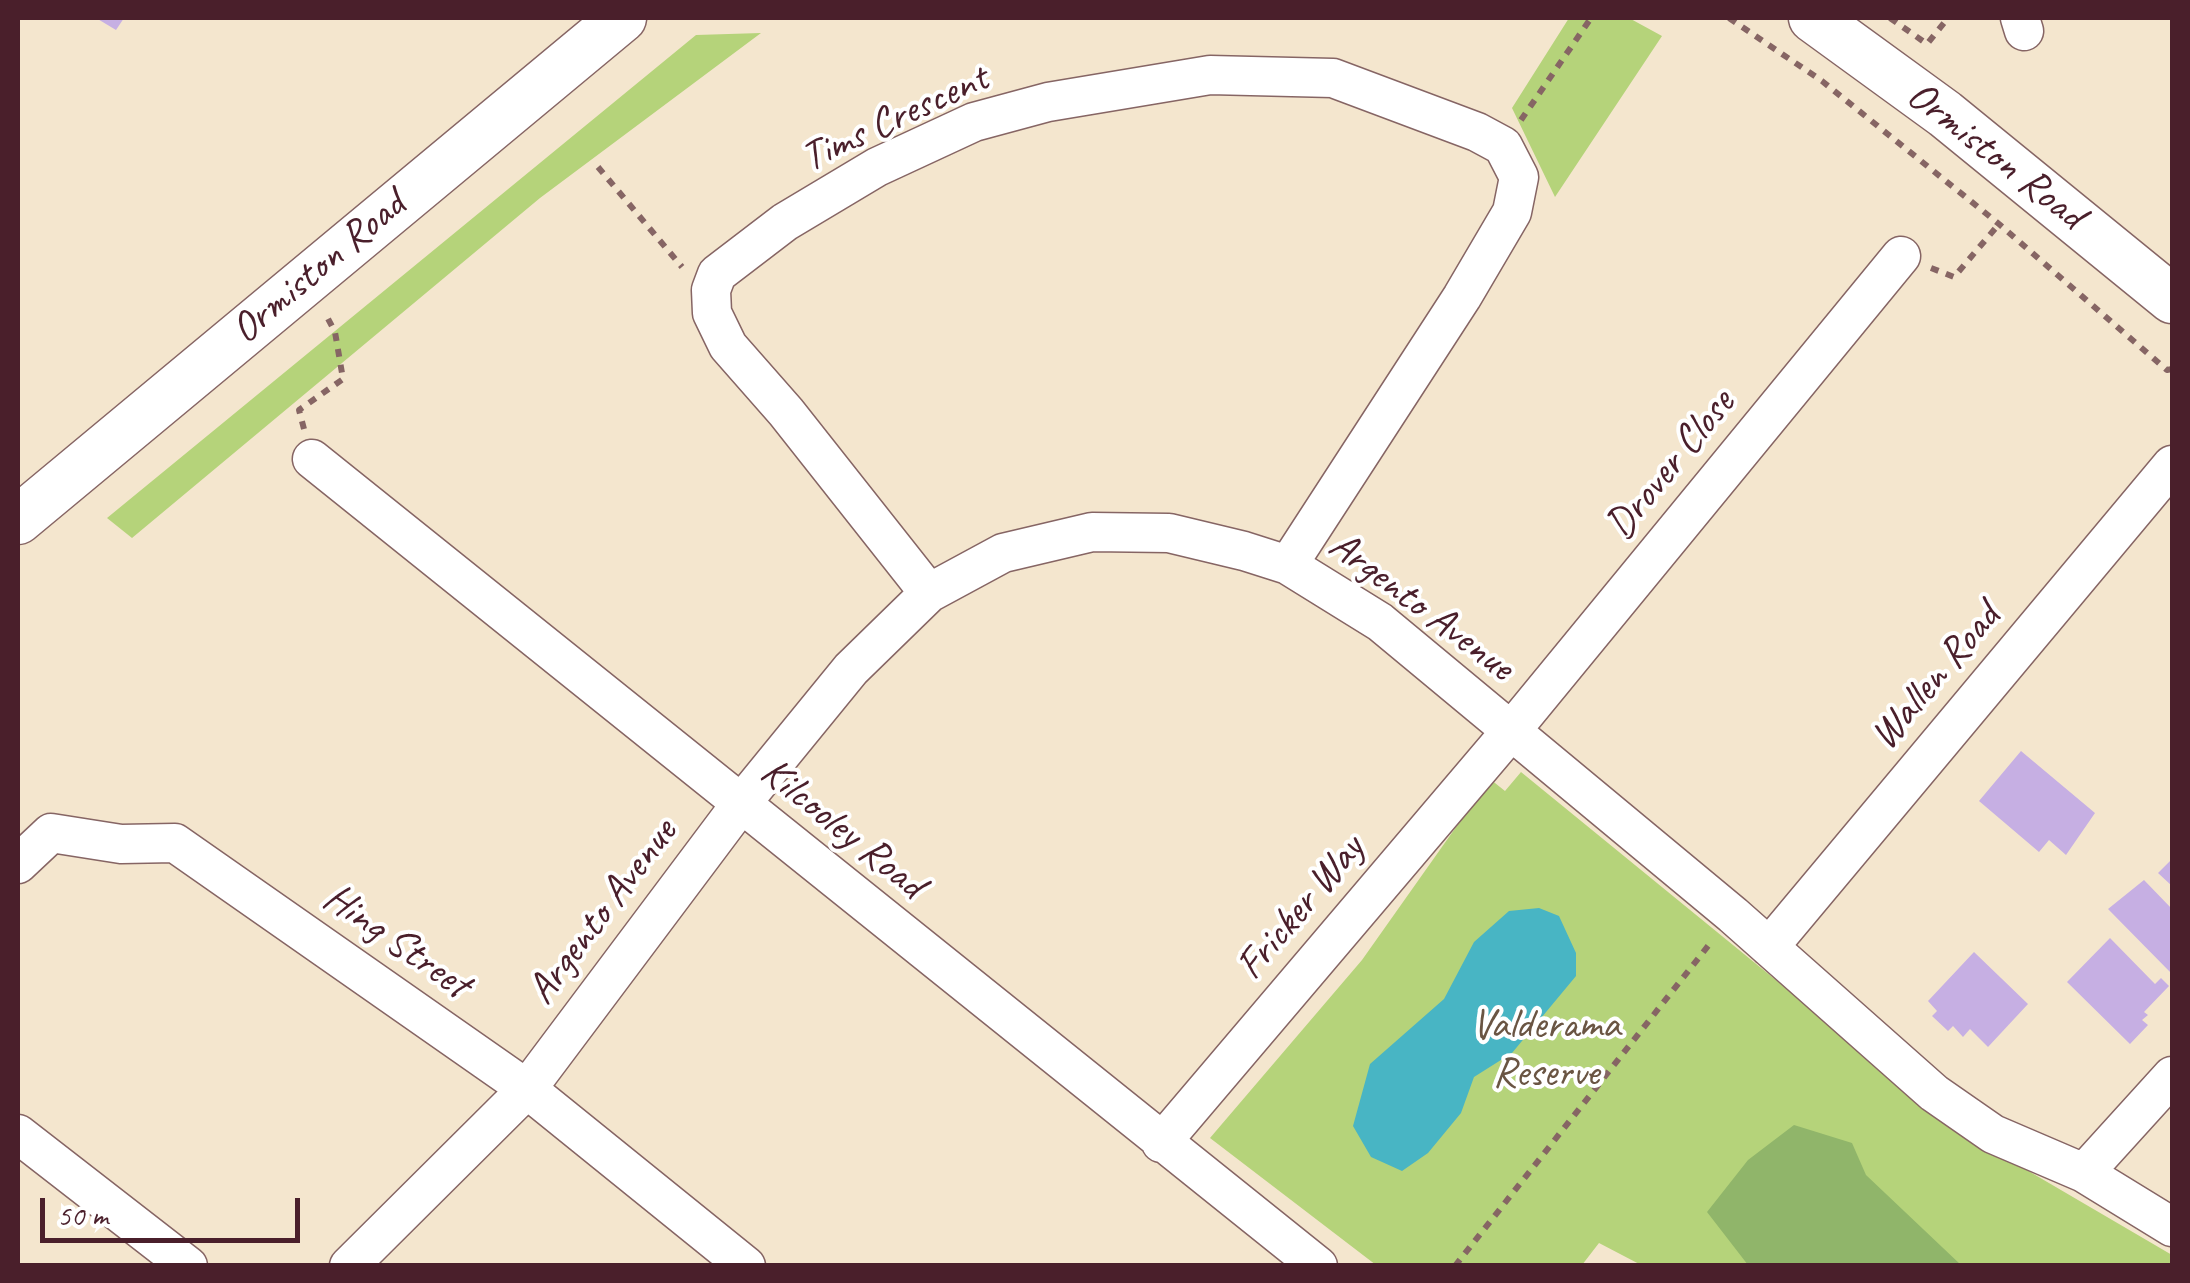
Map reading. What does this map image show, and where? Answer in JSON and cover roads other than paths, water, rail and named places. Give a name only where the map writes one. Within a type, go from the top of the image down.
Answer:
[{"type":"main road","name":"Ormiston Road","points":[[18,520],[622,18]]},
{"type":"main road","name":"Ormiston Road","points":[[1814,18],[1945,114],[2172,299]]},
{"type":"street","name":"Tims Crescent","points":[[929,593],[786,412],[728,346],[712,313],[710,290],[717,274],[785,222],[878,167],[974,122],[1048,102],[1210,75],[1333,78],[1433,112],[1503,146],[1519,177],[1512,212],[1288,565]]},
{"type":"street","name":"Drover Close","points":[[1510,731],[1901,256]]},
{"type":"street","name":"Kilcooley Road","points":[[312,459],[1161,1144],[1318,1266]]},
{"type":"street","name":"Wallen Road","points":[[1769,947],[2172,465]]},
{"type":"street","name":"Argento Avenue","points":[[349,1266],[527,1089],[740,805],[850,669],[929,593],[1002,553],[1092,532],[1169,533],[1288,565],[1380,622],[1769,947],[1934,1093],[1993,1134],[2084,1173],[2172,1227]]},
{"type":"street","name":"Fricker Way","points":[[1161,1144],[1510,731]]},
{"type":"street","name":"Hing Street","points":[[18,864],[51,833],[121,844],[175,842],[527,1089],[746,1266]]},
{"type":"street","points":[[2084,1173],[2172,1076]]},
{"type":"street","points":[[18,1134],[188,1266]]},
{"type":"water","points":[[1539,908],[1559,916],[1576,953],[1576,976],[1512,1053],[1474,1077],[1461,1113],[1428,1153],[1402,1171],[1371,1157],[1353,1126],[1370,1064],[1444,999],[1474,942],[1509,911]]},
{"type":"park label","name":"Valderama Reserve","points":[[1546,1050]]}]
